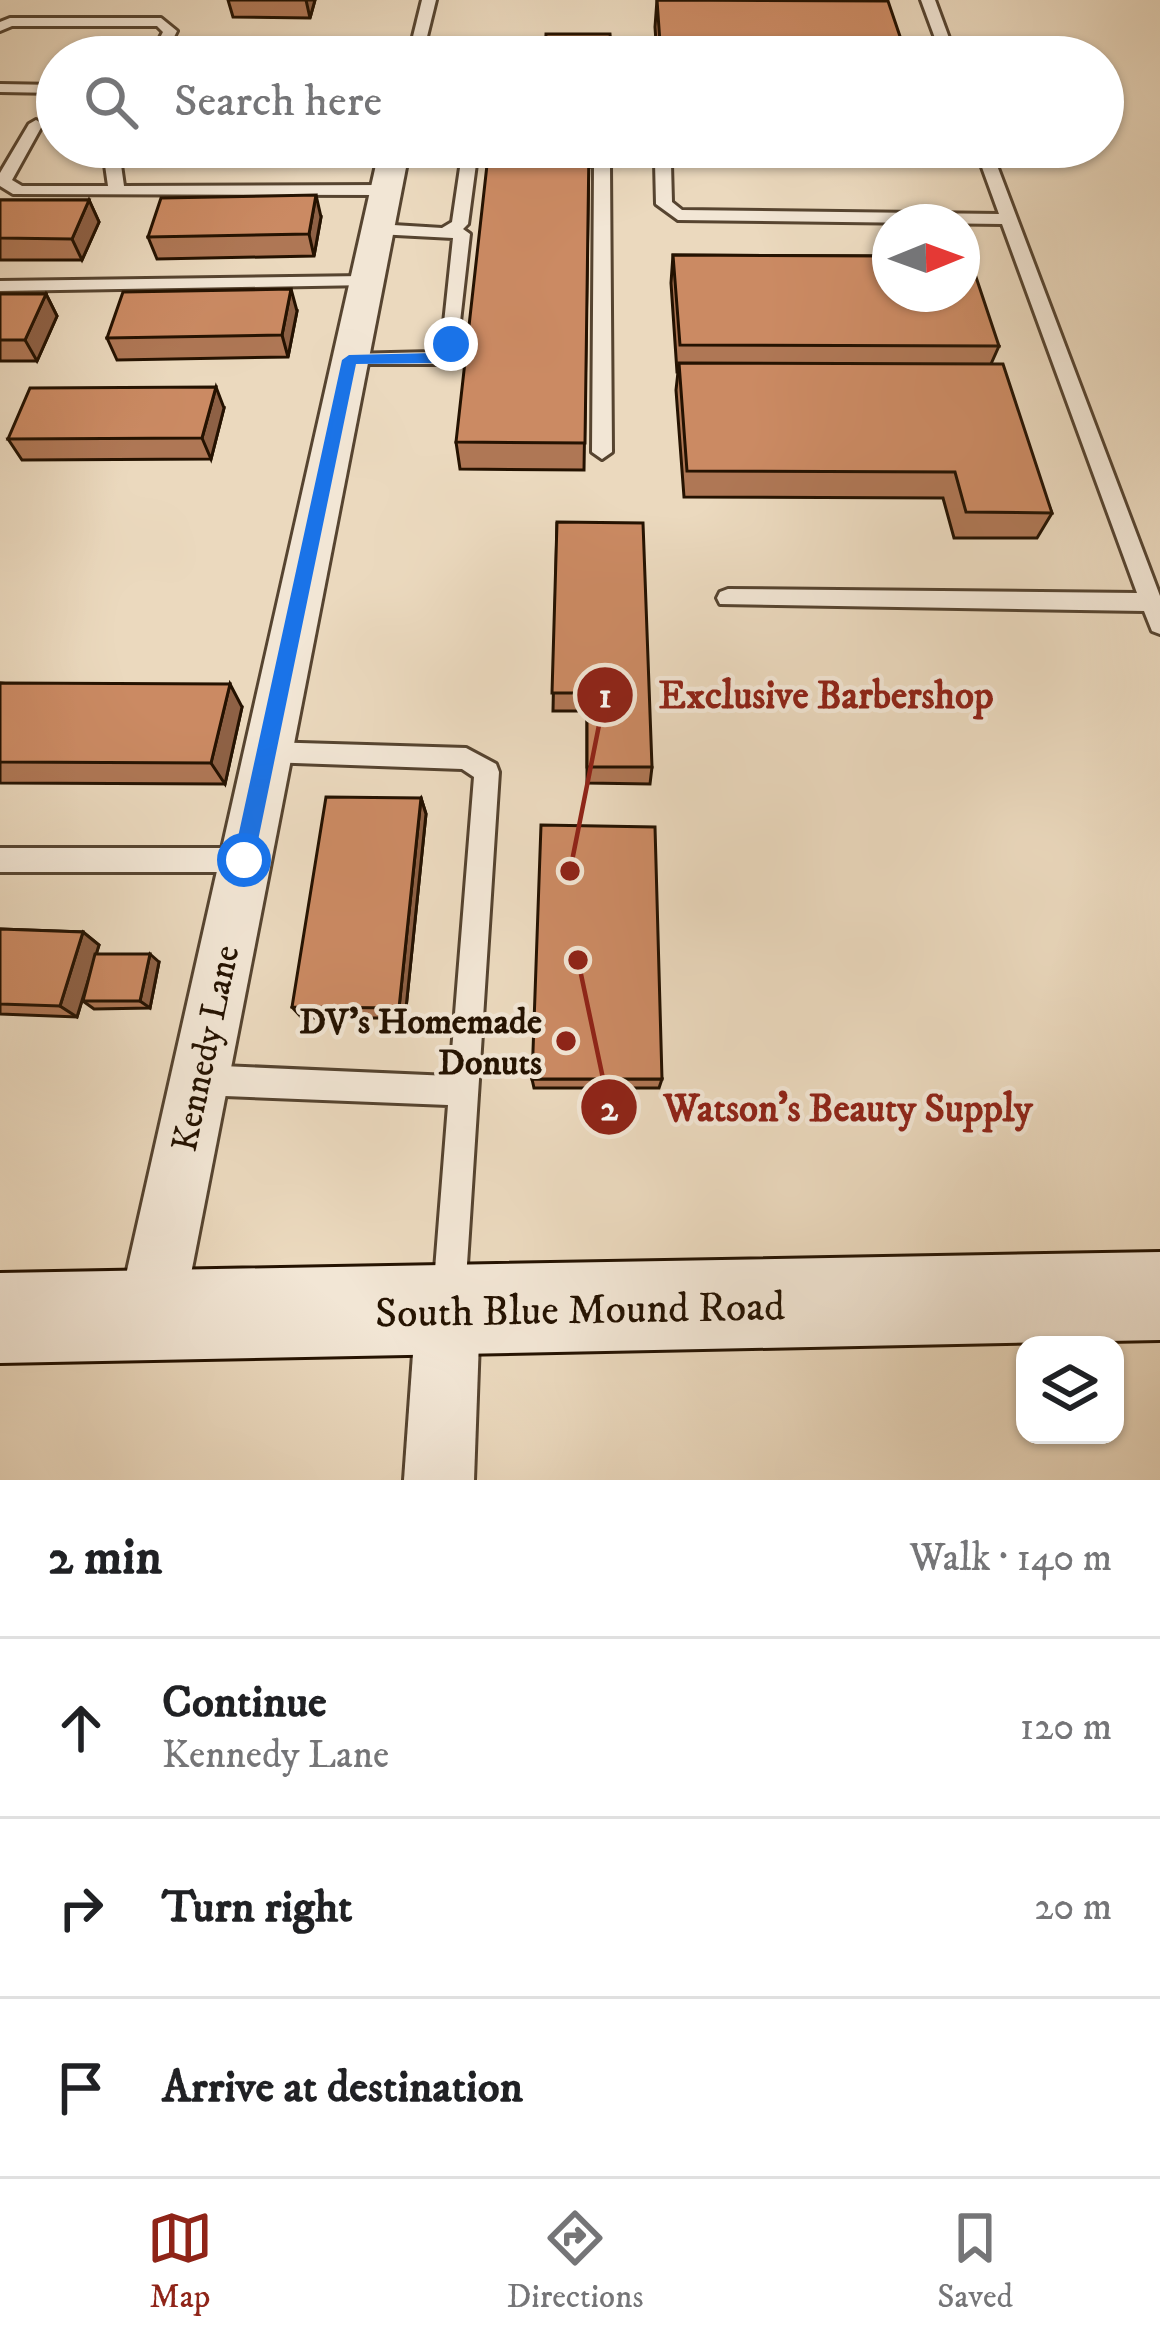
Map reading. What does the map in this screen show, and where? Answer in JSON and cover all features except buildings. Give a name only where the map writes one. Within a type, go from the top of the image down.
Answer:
[{"type":"main road","name":"South Blue Mound Road","points":[[0,1318],[1160,1296]]},
{"type":"street","name":"Kennedy Lane","points":[[150,1315],[386,189]]},
{"type":"street","points":[[440,1480],[448,1312]]},
{"type":"lane","points":[[420,36],[429,0]]},
{"type":"lane","points":[[928,0],[941,36]]},
{"type":"lane","points":[[0,27],[10,22],[161,22],[170,31],[168,36]]},
{"type":"lane","points":[[0,88],[36,88]]},
{"type":"lane","points":[[36,124],[3,182],[19,191],[386,189],[448,230],[463,234],[451,344],[438,358],[349,360]]},
{"type":"lane","points":[[113,168],[117,192]]},
{"type":"lane","points":[[448,230],[460,224],[468,168]]},
{"type":"lane","points":[[602,168],[602,452]]},
{"type":"lane","points":[[663,168],[664,204],[678,215],[1008,219]]},
{"type":"lane","points":[[990,168],[1160,626]]},
{"type":"lane","points":[[0,286],[364,281]]},
{"type":"lane","points":[[728,598],[1152,602]]},
{"type":"lane","points":[[267,752],[466,759],[487,772],[448,1312]]},
{"type":"lane","points":[[0,860],[244,860]]},
{"type":"lane","points":[[196,1080],[461,1091]]},
{"type":"place","name":"Exclusive Barbershop","points":[[570,871]]},
{"type":"place","name":"Watson's Beauty Supply","points":[[578,960]]},
{"type":"place","name":"DV's Homemade Donuts","points":[[566,1041]]},
{"type":"route","points":[[244,860],[349,360],[438,358],[451,344]]}]
